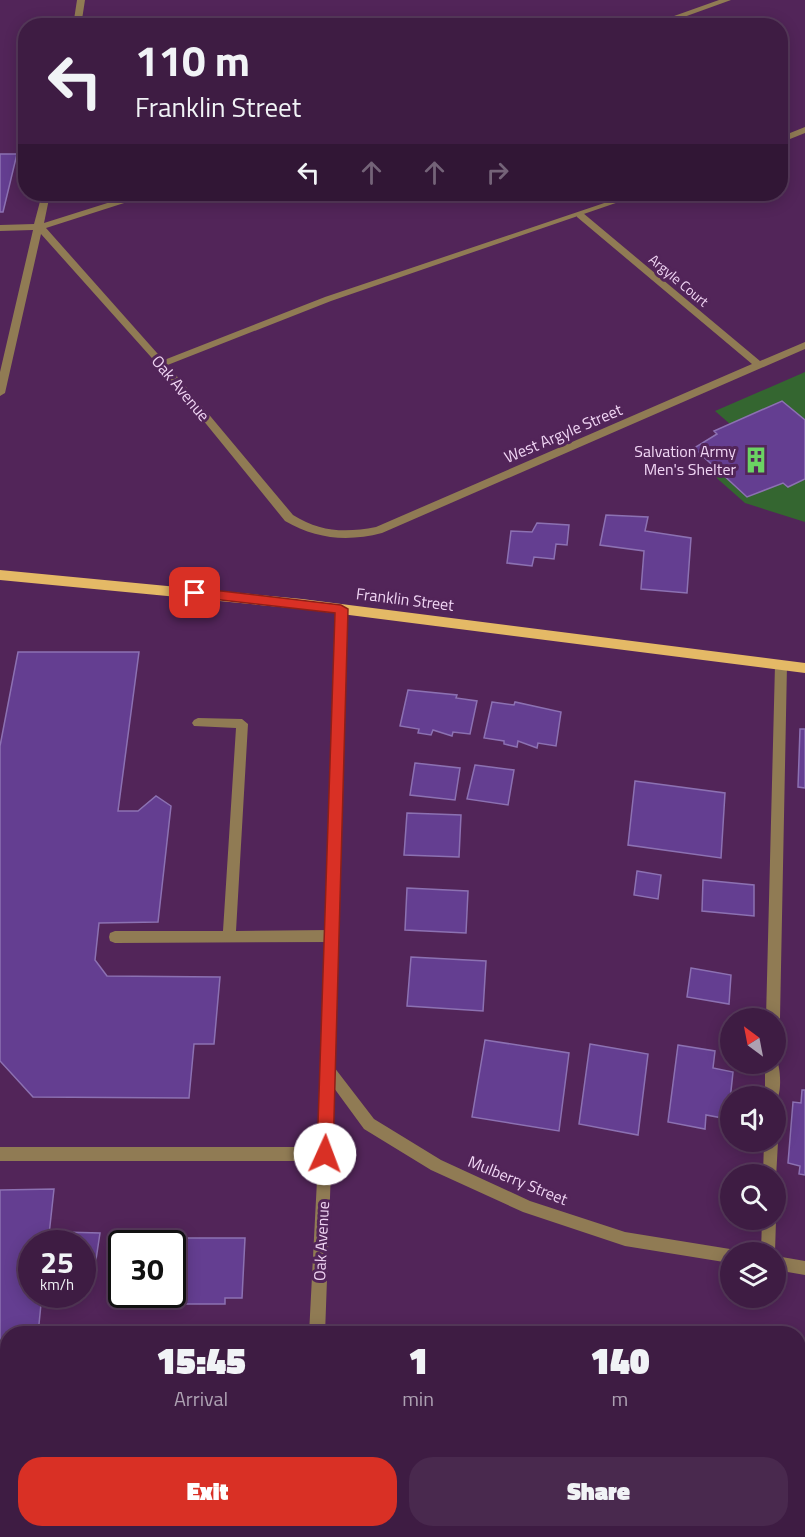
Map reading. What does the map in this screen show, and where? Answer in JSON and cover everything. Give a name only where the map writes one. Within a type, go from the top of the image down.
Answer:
[{"type":"main road","name":"Franklin Street","points":[[0,575],[86,581],[341,609],[805,668]]},
{"type":"street","points":[[78,18],[81,0]]},
{"type":"street","points":[[674,18],[727,0]]},
{"type":"street","points":[[788,137],[805,130]]},
{"type":"street","points":[[0,393],[45,201]]},
{"type":"street","points":[[0,228],[40,227],[121,201]]},
{"type":"street","points":[[162,364],[328,299],[619,201]]},
{"type":"street","name":"Argyle Court","points":[[580,215],[759,365]]},
{"type":"street","name":"Oak Avenue","points":[[40,227],[162,364],[289,518],[307,530],[329,536]]},
{"type":"street","name":"West Argyle Street","points":[[329,536],[355,535],[378,530],[805,345]]},
{"type":"street","name":"Oak Avenue","points":[[317,1326],[328,1069],[341,609]]},
{"type":"street","points":[[773,1008],[781,665]]},
{"type":"street","points":[[198,723],[242,724],[229,936]]},
{"type":"street","points":[[115,937],[332,936]]},
{"type":"street","name":"Mulberry Street","points":[[328,1069],[369,1124],[436,1164],[528,1206],[625,1239],[720,1254]]},
{"type":"street","points":[[0,1154],[325,1154]]},
{"type":"street","points":[[786,1265],[805,1268]]},
{"type":"green space","points":[[805,372],[805,420],[781,401],[730,424],[715,411]]},
{"type":"green space","points":[[719,472],[747,497],[783,483],[788,487],[805,479],[805,522],[745,503],[711,473]]},
{"type":"building","points":[[0,154],[17,154],[3,212],[0,212]]},
{"type":"building","name":"Salvation Army Men's Shelter","points":[[782,401],[805,420],[805,479],[788,487],[783,483],[747,497],[694,448],[717,434],[714,431]]},
{"type":"building","points":[[606,515],[648,517],[645,531],[691,538],[687,593],[641,589],[644,551],[600,545]]},
{"type":"building","points":[[537,523],[569,525],[567,545],[556,544],[554,559],[534,557],[532,566],[507,563],[511,531],[532,532]]},
{"type":"building","points":[[18,652],[139,652],[118,811],[138,811],[156,796],[171,806],[158,922],[99,923],[95,960],[107,976],[220,977],[214,1044],[194,1044],[189,1098],[33,1097],[0,1061],[0,746]]},
{"type":"building","points":[[408,690],[457,695],[456,698],[477,701],[470,734],[453,732],[452,736],[433,730],[431,735],[418,733],[419,729],[400,726]]},
{"type":"building","points":[[492,702],[514,705],[515,702],[561,712],[556,746],[538,743],[537,748],[518,741],[517,747],[504,744],[504,741],[484,738]]},
{"type":"building","points":[[800,729],[805,729],[805,788],[798,787]]},
{"type":"building","points":[[415,763],[460,768],[455,800],[410,795]]},
{"type":"building","points":[[475,765],[514,770],[508,805],[467,799]]},
{"type":"building","points":[[635,781],[725,793],[721,858],[628,845]]},
{"type":"building","points":[[407,813],[461,815],[459,857],[404,855]]},
{"type":"building","points":[[637,871],[661,875],[658,899],[634,895]]},
{"type":"building","points":[[703,880],[754,885],[754,916],[702,911]]},
{"type":"building","points":[[407,888],[468,891],[466,933],[405,930]]},
{"type":"building","points":[[411,957],[486,961],[483,1011],[407,1006]]},
{"type":"building","points":[[691,968],[731,975],[729,1004],[687,997]]},
{"type":"building","points":[[485,1040],[569,1053],[559,1131],[472,1117]]},
{"type":"building","points":[[590,1044],[648,1054],[638,1135],[579,1124]]},
{"type":"building","points":[[678,1045],[715,1051],[713,1068],[720,1069],[720,1074],[733,1074],[732,1086],[720,1086],[720,1118],[706,1115],[705,1129],[668,1122]]},
{"type":"building","points":[[802,1090],[805,1090],[805,1175],[799,1174],[800,1166],[788,1163],[793,1102],[801,1103]]},
{"type":"building","points":[[54,1189],[50,1230],[18,1230],[18,1308],[41,1308],[39,1326],[0,1326],[0,1190]]},
{"type":"building","points":[[96,1233],[100,1233],[96,1260]]},
{"type":"building","points":[[186,1238],[245,1238],[242,1298],[225,1298],[225,1304],[186,1304]]},
{"type":"place","name":"Salvation Army Men's Shelter","points":[[756,460]]},
{"type":"route","points":[[195,593],[341,609],[325,1154]]}]
